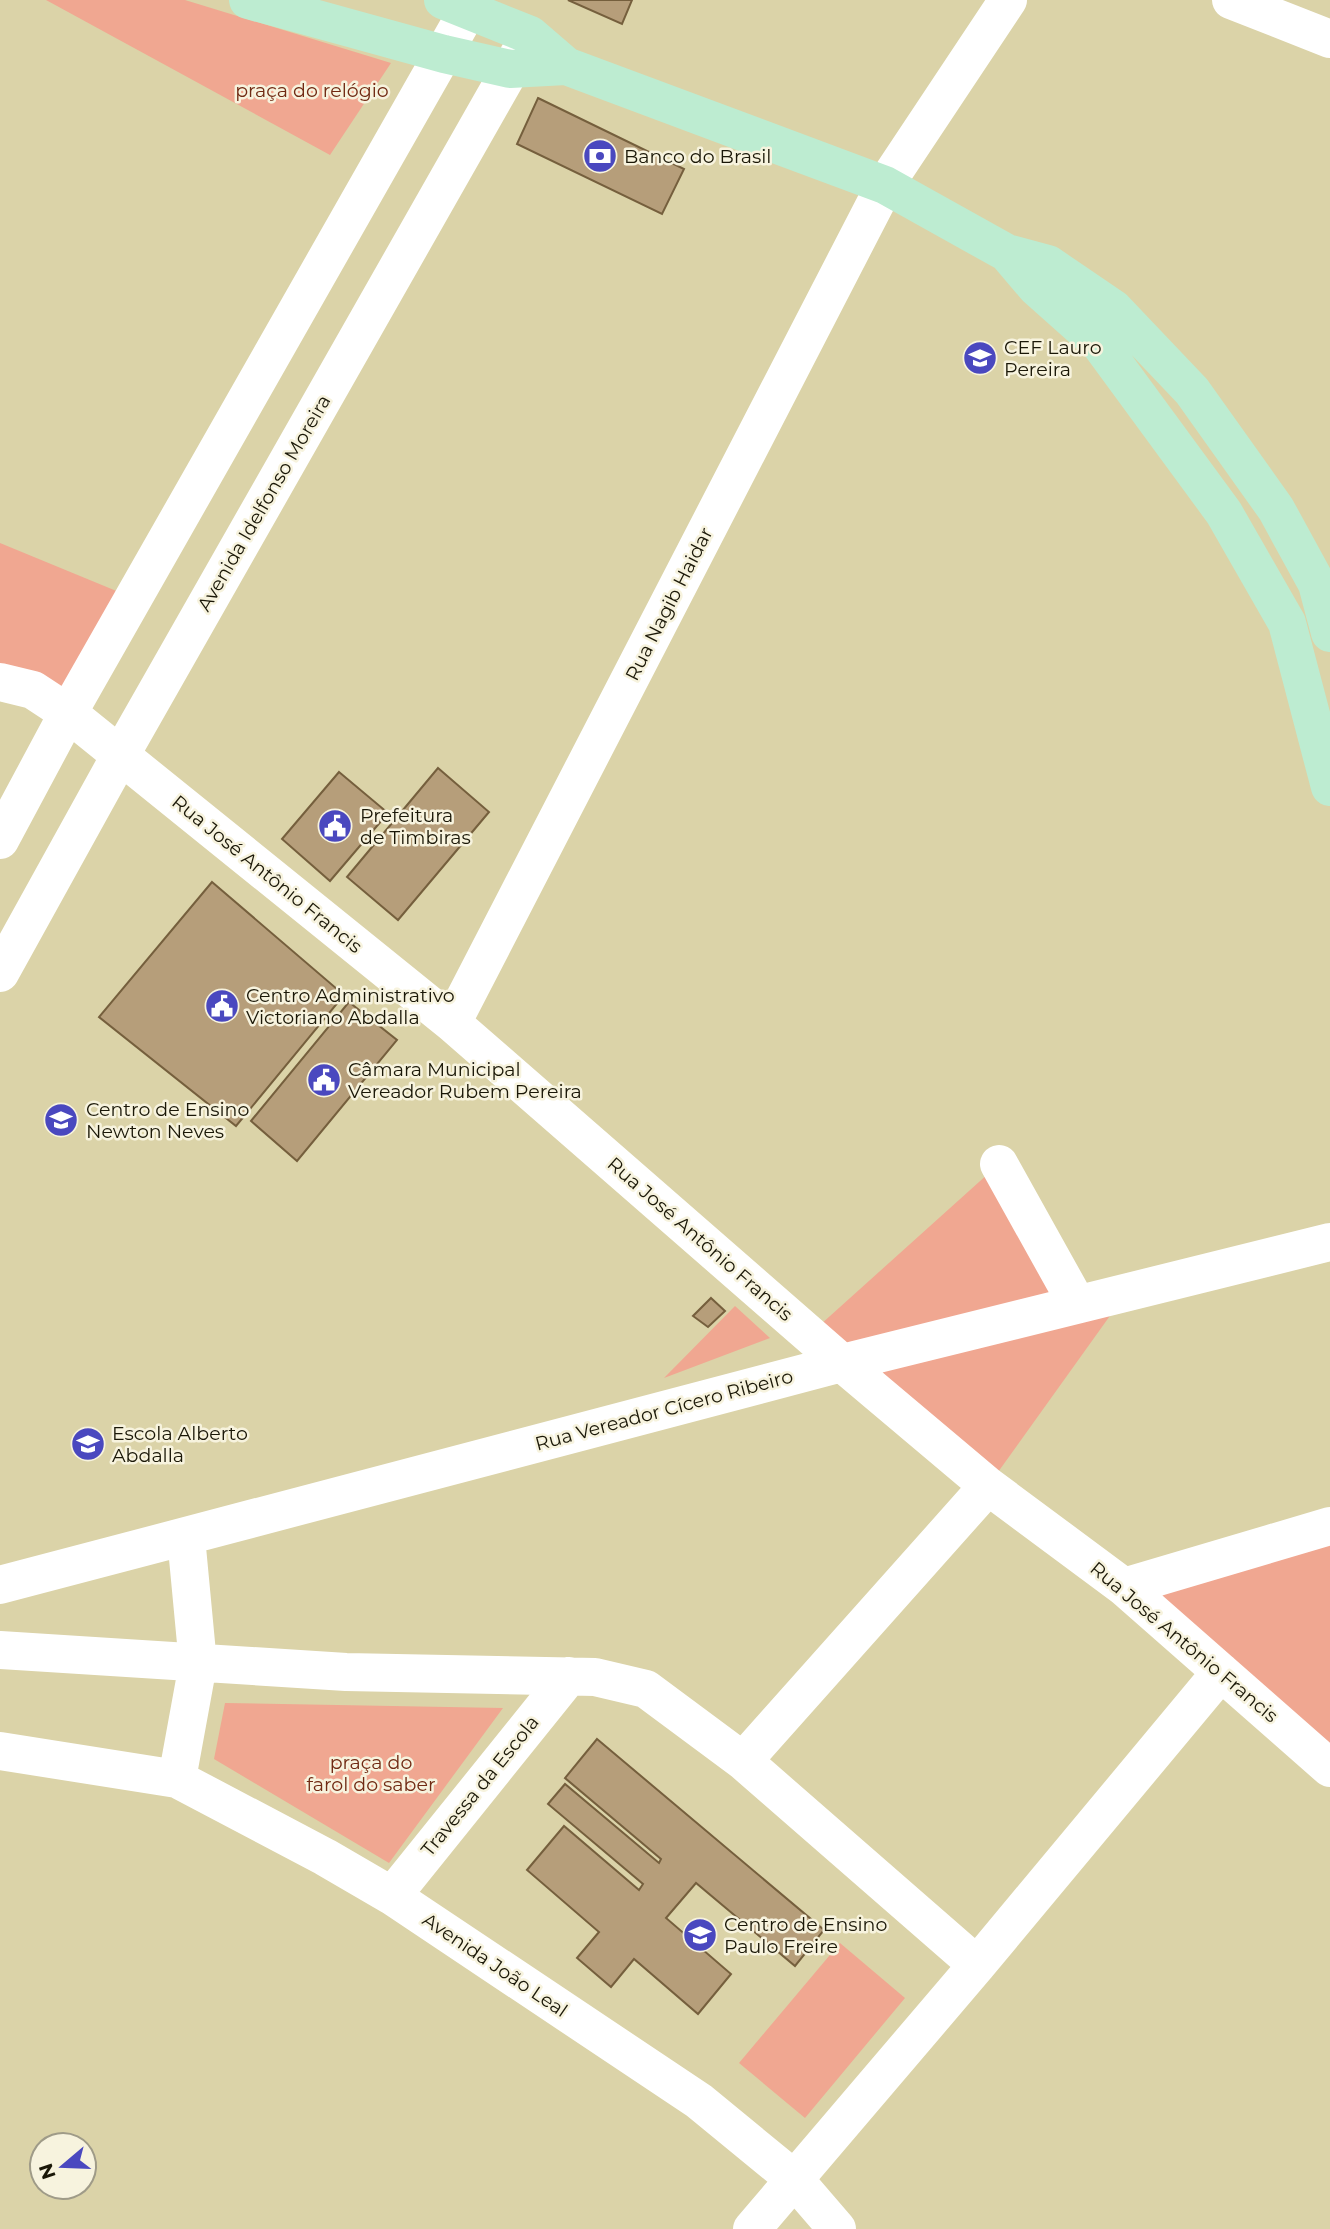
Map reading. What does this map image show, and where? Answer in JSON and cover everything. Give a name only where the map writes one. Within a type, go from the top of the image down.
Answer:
[{"type":"main road","points":[[248,0],[444,54],[510,69],[566,66]]},
{"type":"main road","points":[[456,5],[530,34],[566,66],[885,185],[1007,253],[1048,264],[1114,309],[1192,391],[1276,509],[1317,584],[1330,633]]},
{"type":"main road","points":[[1007,253],[1036,287],[1100,344],[1224,513],[1287,623],[1330,787]]},
{"type":"street","name":"Rua Nagib Haidar","points":[[452,1023],[885,185],[1007,0]]},
{"type":"street","points":[[1231,0],[1330,39]]},
{"type":"street","points":[[0,840],[68,713],[444,54],[456,5]]},
{"type":"street","name":"Avenida Idelfonso Moreira","points":[[0,973],[120,756],[530,34]]},
{"type":"street","name":"Rua José Antônio Francis","points":[[0,682],[33,690],[68,713],[452,1023],[842,1363],[988,1486],[1124,1587],[1330,1768]]},
{"type":"street","points":[[999,1164],[1077,1304]]},
{"type":"street","name":"Rua Vereador Cícero Ribeiro","points":[[0,1585],[842,1363],[1330,1242]]},
{"type":"street","points":[[743,1761],[988,1486]]},
{"type":"street","points":[[1124,1587],[1330,1526]]},
{"type":"street","points":[[177,1779],[198,1664],[186,1537]]},
{"type":"street","points":[[0,1650],[345,1672],[595,1677],[646,1689],[743,1761],[977,1965]]},
{"type":"street","points":[[752,2229],[1221,1672]]},
{"type":"street","name":"Travessa da Escola","points":[[392,1896],[569,1676]]},
{"type":"street","name":"Avenida João Leal","points":[[0,1751],[177,1779],[325,1857],[392,1896],[699,2101],[794,2179],[837,2229]]},
{"type":"green space","name":"praça do relógio","points":[[46,0],[185,0],[391,63],[330,155]]},
{"type":"green space","points":[[0,543],[131,597],[64,711],[0,681]]},
{"type":"green space","points":[[999,1164],[1077,1304],[1127,1292],[988,1486],[810,1334]]},
{"type":"green space","points":[[735,1306],[770,1338],[664,1378]]},
{"type":"green space","points":[[1330,1526],[1330,1768],[1124,1587]]},
{"type":"green space","name":"praça do farol do saber","points":[[225,1703],[503,1708],[389,1863],[214,1759]]},
{"type":"green space","points":[[840,1943],[905,1998],[805,2118],[739,2063]]},
{"type":"building","points":[[568,0],[632,0],[622,24]]},
{"type":"building","name":"Banco do Brasil","points":[[538,98],[684,169],[662,214],[517,144]]},
{"type":"building","points":[[438,768],[489,812],[398,920],[347,877]]},
{"type":"building","name":"Prefeitura de Timbiras","points":[[339,772],[388,813],[330,881],[282,839]]},
{"type":"building","name":"Centro Administrativo Victoriano Abdalla","points":[[212,882],[344,995],[236,1126],[99,1017]]},
{"type":"building","name":"Câmara Municipal Vereador Rubem Pereira","points":[[349,1002],[397,1040],[297,1161],[251,1121]]},
{"type":"building","points":[[711,1298],[725,1311],[708,1327],[693,1316]]},
{"type":"building","points":[[597,1739],[824,1930],[795,1966],[696,1883],[666,1918],[731,1974],[698,2014],[634,1959],[611,1987],[577,1958],[599,1932],[527,1870],[564,1826],[639,1890],[643,1884],[548,1804],[565,1784],[659,1863],[661,1859],[565,1778]]},
{"type":"place","name":"Banco do Brasil","points":[[600,156]]},
{"type":"place","name":"CEF Lauro Pereira","points":[[980,358]]},
{"type":"place","name":"Prefeitura de Timbiras","points":[[335,826]]},
{"type":"place","name":"Centro Administrativo Victoriano Abdalla","points":[[222,1006]]},
{"type":"place","name":"Câmara Municipal Vereador Rubem Pereira","points":[[324,1080]]},
{"type":"place","name":"Centro de Ensino Newton Neves","points":[[61,1120]]},
{"type":"place","name":"Escola Alberto Abdalla","points":[[88,1444]]},
{"type":"place","name":"Centro de Ensino Paulo Freire","points":[[700,1935]]}]
